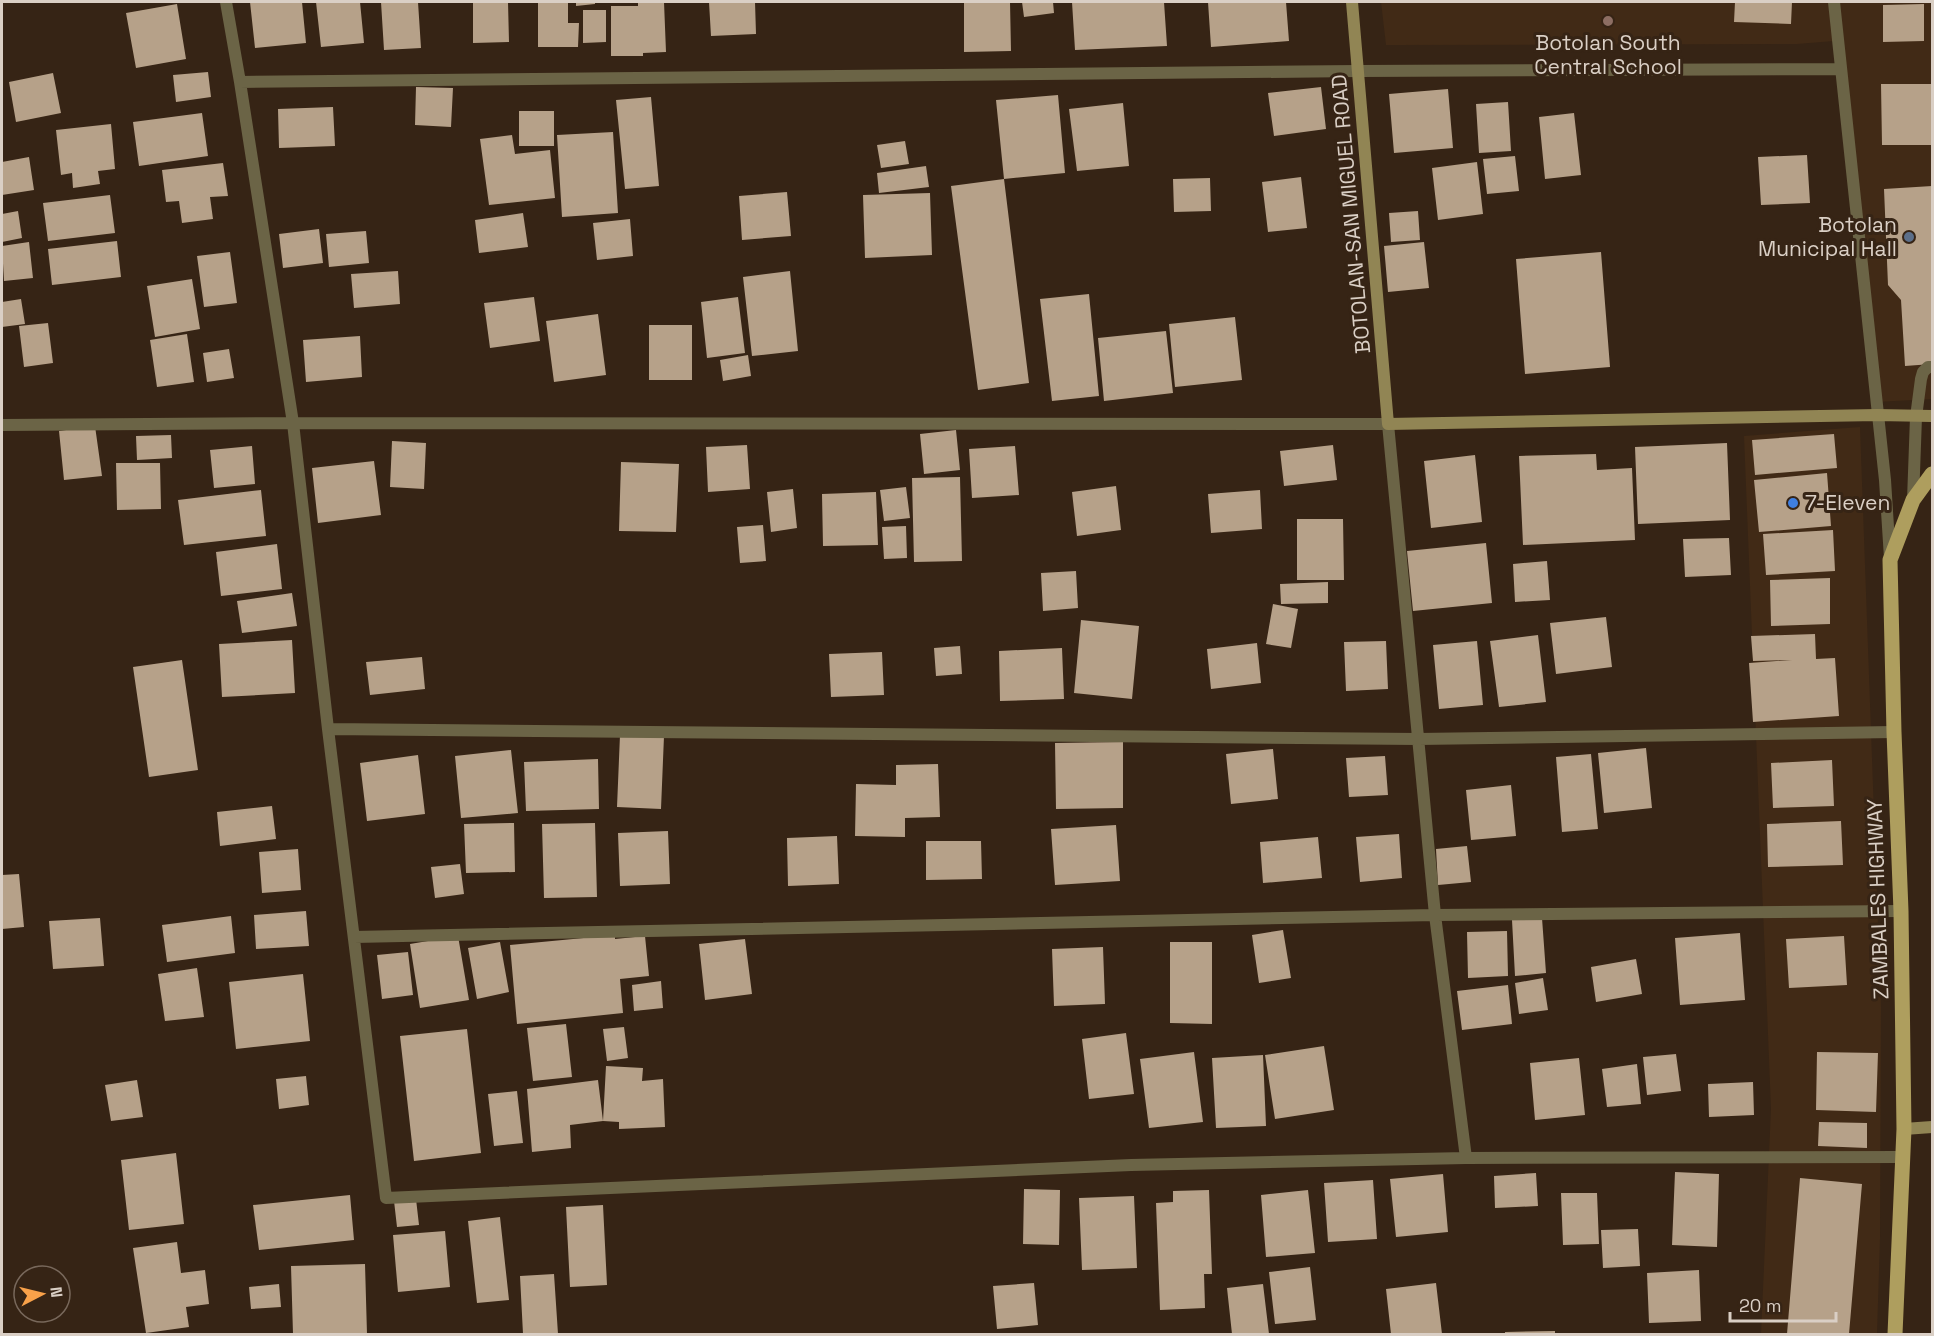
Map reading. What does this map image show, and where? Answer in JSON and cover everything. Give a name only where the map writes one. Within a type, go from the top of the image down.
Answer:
[{"type":"main road","name":"BOTOLAN-SAN MIGUEL ROAD","points":[[1352,2],[1388,424]]},
{"type":"main road","points":[[1388,424],[1877,415],[1932,416]]},
{"type":"main road","name":"ZAMBALES HIGHWAY","points":[[1895,1335],[1904,1129],[1901,910],[1890,560],[1913,500],[1932,474]]},
{"type":"main road","points":[[1904,1129],[1932,1127]]},
{"type":"street","points":[[226,2],[293,423],[386,1198],[1131,1165],[1466,1158],[1902,1157]]},
{"type":"street","points":[[1834,2],[1885,480],[1890,560]]},
{"type":"street","points":[[240,82],[1359,71],[1840,69]]},
{"type":"street","points":[[1913,500],[1916,417],[1923,372],[1928,367],[1932,367]]},
{"type":"street","points":[[2,425],[1388,424],[1435,915],[1466,1158]]},
{"type":"street","points":[[328,729],[1418,739],[1894,732]]},
{"type":"street","points":[[354,937],[1435,915],[1901,910]]},
{"type":"shaded area","name":"Botolan South Central School","points":[[1381,2],[1831,2],[1834,41],[1797,44],[1386,45]]},
{"type":"shaded area","points":[[1834,2],[1932,2],[1932,399],[1876,402]]},
{"type":"shaded area","points":[[1860,427],[1881,1007],[1880,1239],[1877,1334],[1761,1334],[1771,1109],[1744,436]]},
{"type":"building","points":[[250,2],[302,2],[306,43],[255,48]]},
{"type":"building","points":[[316,2],[360,2],[364,43],[321,47]]},
{"type":"building","points":[[381,2],[418,2],[421,48],[384,50]]},
{"type":"building","points":[[473,2],[508,2],[509,42],[473,43]]},
{"type":"building","points":[[538,2],[568,2],[568,23],[579,23],[578,47],[538,47]]},
{"type":"building","points":[[576,2],[595,2],[595,4],[576,6]]},
{"type":"building","points":[[638,2],[664,2],[666,52],[643,53],[643,56],[611,56],[611,6],[638,6]]},
{"type":"building","points":[[709,2],[755,2],[756,34],[711,36]]},
{"type":"building","points":[[964,2],[1010,2],[1011,51],[964,52]]},
{"type":"building","points":[[1022,2],[1053,2],[1054,13],[1024,17]]},
{"type":"building","points":[[1072,2],[1164,2],[1167,46],[1075,50]]},
{"type":"building","points":[[1208,2],[1286,2],[1289,41],[1211,47]]},
{"type":"building","points":[[1735,2],[1792,2],[1791,24],[1734,22]]},
{"type":"building","points":[[177,4],[186,59],[136,68],[126,13]]},
{"type":"building","points":[[1924,4],[1924,41],[1883,42],[1883,5]]},
{"type":"building","points":[[583,10],[606,10],[606,42],[583,43]]},
{"type":"building","points":[[208,72],[211,97],[176,102],[173,75]]},
{"type":"building","points":[[53,73],[61,113],[16,122],[9,82]]},
{"type":"building","points":[[1881,84],[1932,84],[1932,145],[1882,145]]},
{"type":"building","points":[[416,87],[453,88],[451,127],[415,125]]},
{"type":"building","points":[[1321,87],[1326,129],[1274,136],[1268,93]]},
{"type":"building","points":[[1448,89],[1453,148],[1394,153],[1389,94]]},
{"type":"building","points":[[1058,95],[1065,173],[1004,179],[996,100]]},
{"type":"building","points":[[651,97],[659,186],[625,189],[616,100]]},
{"type":"building","points":[[1508,102],[1511,151],[1479,153],[1476,104]]},
{"type":"building","points":[[1123,103],[1129,166],[1077,171],[1069,109]]},
{"type":"building","points":[[333,107],[335,146],[279,148],[278,109]]},
{"type":"building","points":[[519,111],[554,111],[554,146],[519,146]]},
{"type":"building","points":[[202,113],[208,156],[139,166],[133,122]]},
{"type":"building","points":[[1574,113],[1581,175],[1545,179],[1539,117]]},
{"type":"building","points":[[111,124],[115,169],[98,171],[100,184],[73,188],[72,173],[61,175],[56,130]]},
{"type":"building","points":[[613,132],[618,213],[562,217],[557,135]]},
{"type":"building","points":[[512,135],[515,154],[550,150],[555,198],[489,205],[480,139]]},
{"type":"building","points":[[905,141],[909,164],[881,168],[877,145]]},
{"type":"building","points":[[1807,155],[1810,203],[1761,205],[1758,157]]},
{"type":"building","points":[[1515,156],[1519,191],[1487,194],[1483,159]]},
{"type":"building","points":[[29,157],[34,190],[2,195],[2,162]]},
{"type":"building","points":[[1477,162],[1483,214],[1438,220],[1432,168]]},
{"type":"building","points":[[223,163],[228,196],[210,197],[213,219],[182,223],[179,201],[166,202],[162,170]]},
{"type":"building","points":[[926,166],[929,187],[879,193],[877,173]]},
{"type":"building","points":[[1301,177],[1307,228],[1268,232],[1262,182]]},
{"type":"building","points":[[1210,178],[1211,211],[1174,212],[1173,179]]},
{"type":"building","points":[[1004,179],[1029,383],[978,390],[951,186]]},
{"type":"building","name":"Botolan Municipal Hall","points":[[1932,186],[1932,364],[1905,366],[1901,300],[1888,285],[1884,189]]},
{"type":"building","points":[[787,192],[791,236],[742,240],[739,196]]},
{"type":"building","points":[[930,193],[932,255],[865,258],[863,195]]},
{"type":"building","points":[[110,195],[115,233],[48,241],[43,203]]},
{"type":"building","points":[[18,211],[22,238],[2,242],[2,214]]},
{"type":"building","points":[[1418,211],[1420,240],[1391,242],[1389,213]]},
{"type":"building","points":[[523,213],[528,247],[479,253],[475,220]]},
{"type":"building","points":[[630,219],[633,256],[597,260],[593,223]]},
{"type":"building","points":[[319,229],[323,263],[283,268],[279,234]]},
{"type":"building","points":[[366,231],[369,263],[329,267],[326,234]]},
{"type":"building","points":[[117,241],[121,277],[52,285],[48,249]]},
{"type":"building","points":[[29,242],[33,278],[4,281],[2,246]]},
{"type":"building","points":[[1424,242],[1429,288],[1388,292],[1384,246]]},
{"type":"building","points":[[230,252],[237,303],[204,307],[197,256]]},
{"type":"building","points":[[1601,252],[1610,367],[1525,374],[1516,259]]},
{"type":"building","points":[[398,271],[400,304],[354,308],[351,274]]},
{"type":"building","points":[[790,271],[798,351],[752,356],[743,277]]},
{"type":"building","points":[[192,279],[200,329],[155,337],[147,286]]},
{"type":"building","points":[[1089,294],[1099,396],[1052,401],[1040,299]]},
{"type":"building","points":[[534,297],[540,341],[490,348],[484,303]]},
{"type":"building","points":[[738,297],[745,353],[707,358],[701,302]]},
{"type":"building","points":[[21,299],[25,324],[2,327],[2,302]]},
{"type":"building","points":[[598,314],[606,375],[554,382],[546,321]]},
{"type":"building","points":[[1235,317],[1242,380],[1175,387],[1169,324]]},
{"type":"building","points":[[48,323],[53,363],[24,367],[19,326]]},
{"type":"building","points":[[649,325],[692,325],[692,380],[649,380]]},
{"type":"building","points":[[1166,331],[1173,393],[1104,401],[1098,338]]},
{"type":"building","points":[[187,334],[194,382],[157,387],[150,340]]},
{"type":"building","points":[[360,336],[362,377],[306,382],[303,340]]},
{"type":"building","points":[[229,349],[234,378],[207,382],[203,353]]},
{"type":"building","points":[[748,355],[751,376],[723,381],[720,360]]},
{"type":"building","points":[[95,426],[102,476],[64,480],[59,431]]},
{"type":"building","points":[[956,430],[960,470],[924,474],[920,434]]},
{"type":"building","points":[[1834,434],[1837,468],[1755,475],[1752,440]]},
{"type":"building","points":[[171,435],[172,458],[137,460],[136,436]]},
{"type":"building","points":[[392,441],[426,443],[424,489],[390,487]]},
{"type":"building","points":[[1727,443],[1730,520],[1638,524],[1635,447]]},
{"type":"building","points":[[747,445],[750,489],[708,492],[706,447]]},
{"type":"building","points":[[1333,445],[1337,480],[1284,486],[1280,451]]},
{"type":"building","points":[[252,446],[255,484],[214,488],[210,450]]},
{"type":"building","points":[[1015,446],[1019,495],[972,498],[969,449]]},
{"type":"building","points":[[1596,454],[1597,470],[1632,468],[1635,540],[1523,545],[1519,456]]},
{"type":"building","points":[[1475,455],[1482,522],[1431,528],[1424,461]]},
{"type":"building","points":[[374,461],[381,515],[318,523],[312,468]]},
{"type":"building","points":[[621,462],[679,464],[676,532],[619,531]]},
{"type":"building","points":[[116,463],[160,463],[161,509],[117,510]]},
{"type":"building","name":"7-Eleven","points":[[1827,473],[1831,526],[1759,532],[1754,480]]},
{"type":"building","points":[[960,477],[962,561],[914,562],[912,478]]},
{"type":"building","points":[[1116,486],[1121,530],[1077,536],[1072,492]]},
{"type":"building","points":[[906,487],[910,518],[884,521],[880,490]]},
{"type":"building","points":[[793,489],[797,528],[771,532],[767,492]]},
{"type":"building","points":[[261,490],[266,536],[184,545],[178,500]]},
{"type":"building","points":[[1260,490],[1262,529],[1211,533],[1208,494]]},
{"type":"building","points":[[876,492],[878,545],[823,546],[822,494]]},
{"type":"building","points":[[1297,519],[1343,519],[1344,580],[1297,580]]},
{"type":"building","points":[[763,525],[766,561],[740,563],[737,527]]},
{"type":"building","points":[[906,526],[907,558],[884,559],[882,527]]},
{"type":"building","points":[[1833,530],[1835,571],[1766,575],[1763,534]]},
{"type":"building","points":[[1729,538],[1731,575],[1685,577],[1683,539]]},
{"type":"building","points":[[1486,543],[1492,603],[1413,611],[1407,551]]},
{"type":"building","points":[[277,544],[282,589],[221,596],[216,552]]},
{"type":"building","points":[[1547,561],[1550,600],[1515,602],[1513,564]]},
{"type":"building","points":[[1076,571],[1078,608],[1043,611],[1041,573]]},
{"type":"building","points":[[1830,578],[1830,624],[1771,626],[1770,580]]},
{"type":"building","points":[[1328,582],[1328,603],[1281,604],[1280,584]]},
{"type":"building","points":[[292,593],[297,626],[242,633],[237,601]]},
{"type":"building","points":[[1273,604],[1298,609],[1291,648],[1266,644]]},
{"type":"building","points":[[1606,617],[1612,667],[1556,674],[1550,623]]},
{"type":"building","points":[[1081,620],[1139,626],[1132,699],[1074,693]]},
{"type":"building","points":[[1815,634],[1816,659],[1835,658],[1839,716],[1753,722],[1749,663],[1792,660],[1753,661],[1751,636]]},
{"type":"building","points":[[1538,635],[1546,702],[1499,707],[1490,641]]},
{"type":"building","points":[[292,640],[295,693],[222,697],[219,644]]},
{"type":"building","points":[[1386,641],[1388,689],[1346,691],[1344,642]]},
{"type":"building","points":[[1477,641],[1483,705],[1439,709],[1433,645]]},
{"type":"building","points":[[1257,643],[1261,683],[1211,689],[1207,649]]},
{"type":"building","points":[[960,646],[962,674],[936,676],[934,648]]},
{"type":"building","points":[[1062,648],[1064,699],[1000,701],[999,651]]},
{"type":"building","points":[[882,652],[884,695],[831,697],[829,654]]},
{"type":"building","points":[[422,657],[425,689],[370,695],[366,662]]},
{"type":"building","points":[[182,660],[198,770],[149,777],[133,667]]},
{"type":"building","points":[[620,735],[664,736],[661,809],[617,807]]},
{"type":"building","points":[[1123,742],[1123,808],[1056,809],[1055,743]]},
{"type":"building","points":[[1646,748],[1652,808],[1604,813],[1598,753]]},
{"type":"building","points":[[1273,749],[1278,799],[1231,804],[1226,754]]},
{"type":"building","points":[[511,750],[518,813],[461,818],[455,756]]},
{"type":"building","points":[[1591,754],[1598,829],[1562,832],[1556,757]]},
{"type":"building","points":[[418,755],[425,814],[367,821],[360,763]]},
{"type":"building","points":[[1385,756],[1388,795],[1349,797],[1346,758]]},
{"type":"building","points":[[598,759],[599,809],[526,811],[524,762]]},
{"type":"building","points":[[1832,760],[1834,806],[1773,808],[1771,763]]},
{"type":"building","points":[[938,764],[940,817],[905,818],[905,837],[855,836],[856,784],[896,785],[896,765]]},
{"type":"building","points":[[1511,785],[1516,836],[1471,840],[1466,790]]},
{"type":"building","points":[[272,806],[276,839],[220,846],[217,812]]},
{"type":"building","points":[[1841,821],[1843,865],[1768,867],[1767,824]]},
{"type":"building","points":[[514,823],[515,872],[466,873],[464,824]]},
{"type":"building","points":[[595,823],[597,897],[544,898],[542,824]]},
{"type":"building","points":[[1116,825],[1120,881],[1055,885],[1051,829]]},
{"type":"building","points":[[668,831],[670,884],[620,886],[618,833]]},
{"type":"building","points":[[1399,834],[1402,878],[1360,882],[1356,837]]},
{"type":"building","points":[[837,836],[839,884],[788,886],[787,838]]},
{"type":"building","points":[[1318,837],[1322,878],[1263,883],[1260,842]]},
{"type":"building","points":[[926,841],[981,841],[982,879],[926,880]]},
{"type":"building","points":[[1467,846],[1471,882],[1438,885],[1436,849]]},
{"type":"building","points":[[298,849],[301,890],[262,893],[259,852]]},
{"type":"building","points":[[460,864],[464,894],[435,898],[431,867]]},
{"type":"building","points":[[19,874],[24,927],[2,929],[2,875]]},
{"type":"building","points":[[306,911],[309,946],[256,949],[254,915]]},
{"type":"building","points":[[231,916],[235,953],[167,962],[162,925]]},
{"type":"building","points":[[100,918],[104,966],[53,969],[49,921]]},
{"type":"building","points":[[1542,918],[1546,973],[1515,976],[1512,920]]},
{"type":"building","points":[[1283,930],[1291,978],[1259,983],[1252,935]]},
{"type":"building","points":[[1507,931],[1508,976],[1468,978],[1467,932]]},
{"type":"building","points":[[1740,933],[1745,1000],[1680,1005],[1675,938]]},
{"type":"building","points":[[615,935],[615,939],[645,936],[649,976],[620,979],[623,1013],[517,1024],[510,945]]},
{"type":"building","points":[[458,936],[469,1000],[420,1008],[410,944]]},
{"type":"building","points":[[1844,936],[1847,985],[1789,988],[1786,939]]},
{"type":"building","points":[[745,939],[752,994],[705,1000],[699,944]]},
{"type":"building","points":[[500,942],[509,992],[477,999],[468,948]]},
{"type":"building","points":[[1170,942],[1212,942],[1212,1024],[1170,1023]]},
{"type":"building","points":[[1103,947],[1105,1004],[1054,1006],[1052,949]]},
{"type":"building","points":[[408,952],[413,995],[382,999],[377,955]]},
{"type":"building","points":[[1636,959],[1642,994],[1596,1002],[1591,967]]},
{"type":"building","points":[[197,968],[204,1017],[165,1021],[158,974]]},
{"type":"building","points":[[303,974],[310,1041],[236,1049],[229,982]]},
{"type":"building","points":[[1543,978],[1548,1010],[1519,1014],[1515,983]]},
{"type":"building","points":[[661,981],[663,1008],[634,1011],[632,985]]},
{"type":"building","points":[[1508,985],[1512,1024],[1462,1030],[1457,991]]},
{"type":"building","points":[[566,1024],[572,1077],[533,1081],[527,1028]]},
{"type":"building","points":[[624,1027],[628,1058],[607,1061],[603,1029]]},
{"type":"building","points":[[467,1029],[481,1153],[414,1161],[400,1036]]},
{"type":"building","points":[[1126,1033],[1134,1094],[1089,1099],[1082,1039]]},
{"type":"building","points":[[1324,1046],[1334,1110],[1275,1119],[1265,1055]]},
{"type":"building","points":[[1194,1052],[1203,1122],[1149,1128],[1140,1059]]},
{"type":"building","points":[[1817,1052],[1878,1053],[1876,1112],[1816,1110]]},
{"type":"building","points":[[1676,1054],[1681,1091],[1647,1095],[1643,1057]]},
{"type":"building","points":[[1263,1055],[1266,1126],[1216,1128],[1212,1058]]},
{"type":"building","points":[[1579,1058],[1585,1115],[1535,1120],[1530,1063]]},
{"type":"building","points":[[1637,1064],[1641,1104],[1607,1107],[1602,1069]]},
{"type":"building","points":[[606,1066],[643,1068],[642,1081],[663,1079],[665,1127],[619,1129],[619,1122],[603,1121]]},
{"type":"building","points":[[306,1076],[309,1105],[279,1109],[276,1079]]},
{"type":"building","points":[[137,1080],[143,1117],[111,1121],[105,1085]]},
{"type":"building","points":[[598,1080],[603,1121],[570,1125],[571,1148],[532,1152],[527,1089]]},
{"type":"building","points":[[1753,1082],[1754,1115],[1709,1117],[1708,1084]]},
{"type":"building","points":[[517,1091],[523,1143],[494,1146],[488,1094]]},
{"type":"building","points":[[1819,1122],[1867,1123],[1867,1148],[1818,1146]]},
{"type":"building","points":[[176,1153],[184,1224],[129,1230],[121,1160]]},
{"type":"building","points":[[1675,1172],[1719,1174],[1717,1247],[1672,1245]]},
{"type":"building","points":[[1536,1173],[1538,1206],[1495,1208],[1494,1176]]},
{"type":"building","points":[[1443,1174],[1448,1232],[1396,1237],[1390,1179]]},
{"type":"building","points":[[1800,1178],[1862,1184],[1849,1334],[1787,1334]]},
{"type":"building","points":[[1373,1180],[1377,1239],[1328,1242],[1324,1183]]},
{"type":"building","points":[[1024,1189],[1060,1190],[1059,1245],[1023,1244]]},
{"type":"building","points":[[1209,1190],[1212,1274],[1204,1274],[1205,1308],[1160,1310],[1156,1203],[1173,1202],[1173,1191]]},
{"type":"building","points":[[1308,1190],[1315,1253],[1266,1257],[1261,1195]]},
{"type":"building","points":[[1561,1193],[1597,1193],[1599,1244],[1563,1245]]},
{"type":"building","points":[[350,1195],[354,1240],[259,1250],[253,1205]]},
{"type":"building","points":[[1134,1196],[1137,1268],[1082,1270],[1079,1198]]},
{"type":"building","points":[[416,1199],[419,1225],[397,1227],[394,1201]]},
{"type":"building","points":[[603,1205],[607,1285],[570,1287],[566,1207]]},
{"type":"building","points":[[500,1217],[509,1300],[477,1303],[468,1221]]},
{"type":"building","points":[[1638,1229],[1640,1266],[1603,1268],[1601,1230]]},
{"type":"building","points":[[445,1231],[450,1287],[398,1292],[393,1235]]},
{"type":"building","points":[[177,1242],[181,1273],[205,1270],[209,1304],[186,1307],[189,1327],[146,1333],[133,1248]]},
{"type":"building","points":[[365,1264],[367,1334],[293,1334],[291,1266]]},
{"type":"building","points":[[1310,1267],[1316,1320],[1275,1324],[1269,1272]]},
{"type":"building","points":[[1699,1270],[1701,1321],[1649,1323],[1647,1273]]},
{"type":"building","points":[[554,1274],[558,1334],[523,1334],[520,1276]]},
{"type":"building","points":[[1034,1283],[1038,1325],[997,1329],[993,1286]]},
{"type":"building","points":[[1436,1283],[1442,1334],[1391,1334],[1386,1289]]},
{"type":"building","points":[[279,1284],[281,1307],[251,1309],[249,1287]]},
{"type":"building","points":[[1263,1284],[1269,1334],[1232,1334],[1227,1288]]},
{"type":"building","points":[[1555,1331],[1555,1334],[1505,1334],[1505,1332]]},
{"type":"place","name":"Botolan South Central School","points":[[1608,21]]},
{"type":"place","name":"Botolan Municipal Hall","points":[[1909,237]]},
{"type":"place","name":"7-Eleven","points":[[1793,503]]}]
